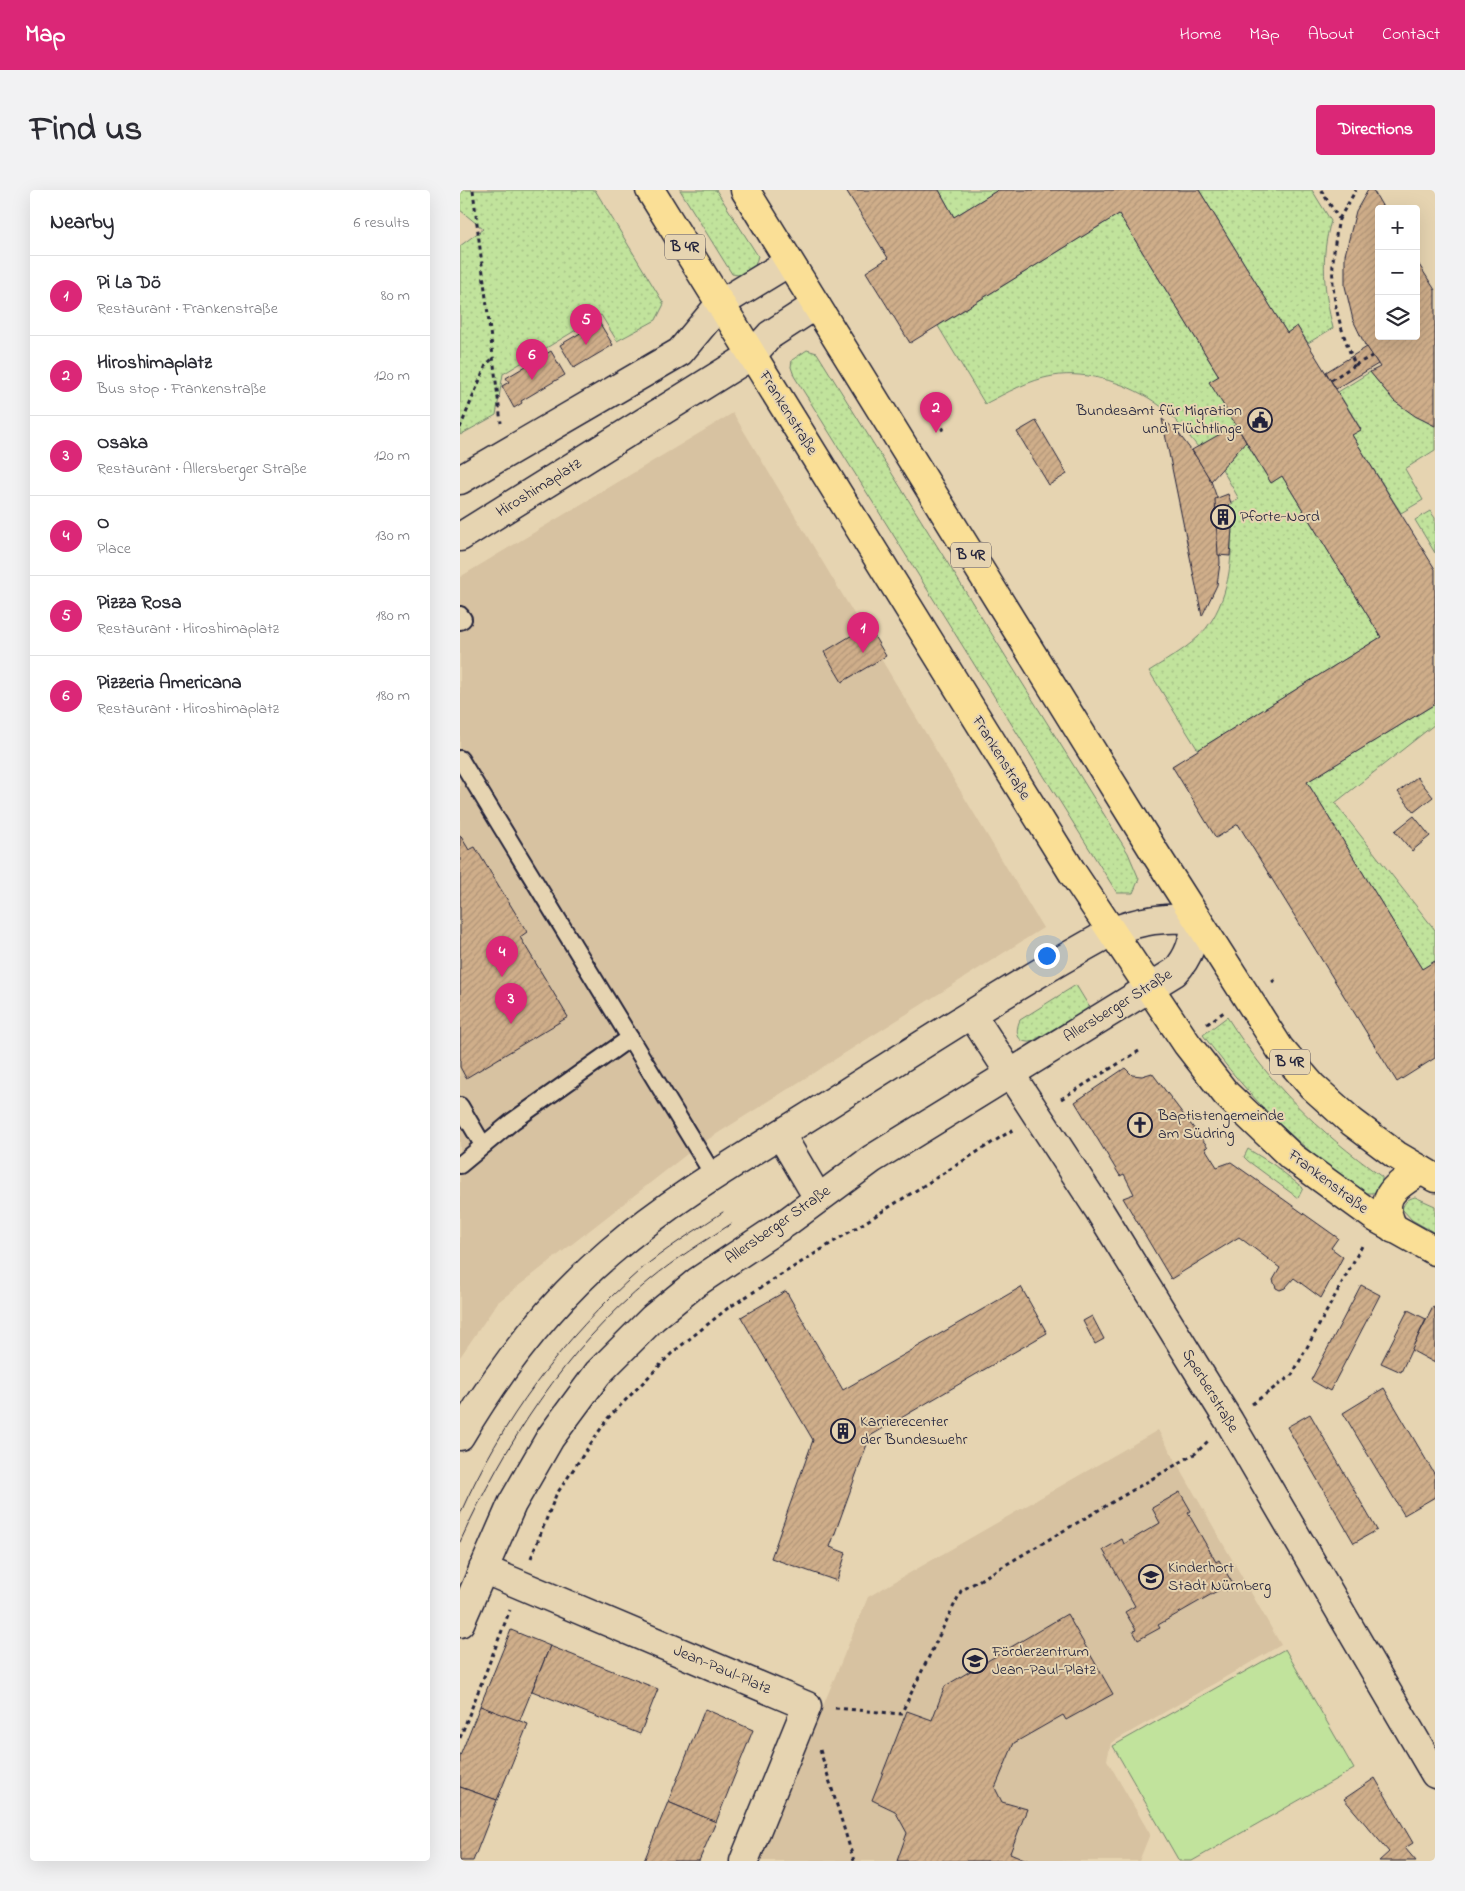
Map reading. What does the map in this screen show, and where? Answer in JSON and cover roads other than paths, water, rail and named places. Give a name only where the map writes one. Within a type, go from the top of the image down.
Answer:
[{"type":"main road","name":"Frankenstraße","points":[[650,190],[1111,932],[1185,1040],[1226,1094],[1274,1142],[1318,1177],[1394,1229],[1435,1251]]},
{"type":"main road","name":"B 4R","points":[[745,190],[1196,919],[1280,1049],[1312,1086],[1368,1135],[1428,1174]]},
{"type":"main road","name":"B 4R","points":[[1394,1229],[1386,1214],[1387,1198],[1394,1190],[1428,1174]]},
{"type":"street","points":[[460,480],[680,352],[720,304],[789,262]]},
{"type":"street","name":"Hiroshimaplatz","points":[[460,537],[752,355],[770,335],[816,305]]},
{"type":"street","points":[[460,1436],[506,1364],[526,1338],[573,1286],[625,1239],[714,1176],[972,1015],[1111,932],[1162,917],[1196,919]]},
{"type":"street","name":"Allersberger Straße","points":[[460,1623],[512,1504],[535,1461],[574,1403],[611,1359],[681,1294],[894,1145],[1175,972],[1186,961],[1190,951],[1196,919]]},
{"type":"street","name":"Sperberstraße","points":[[972,1015],[1099,1210],[1228,1421],[1435,1774]]},
{"type":"street","points":[[781,1135],[818,1198]]},
{"type":"street","name":"Jean-Paul-Platz","points":[[483,1569],[807,1706],[744,1861]]},
{"type":"lane","points":[[460,615],[463,619],[460,621]]},
{"type":"lane","points":[[460,759],[714,1176]]},
{"type":"lane","points":[[460,1165],[483,1145],[572,1078],[630,1038]]},
{"type":"lane","points":[[460,1106],[483,1145]]},
{"type":"tram line","points":[[460,1514],[476,1480],[515,1414],[536,1383],[585,1324],[639,1271],[723,1212]]},
{"type":"tram line","points":[[460,1542],[517,1434],[564,1367],[619,1307],[650,1280],[689,1251],[731,1224]]},
{"type":"place","name":"Pizza Rosa","points":[[586,345]]},
{"type":"place","name":"Pizzeria Americana","points":[[532,380]]},
{"type":"place","name":"Bundesamt für Migration und Flüchtlinge","points":[[1260,420]]},
{"type":"place","name":"Hiroshimaplatz","points":[[936,433]]},
{"type":"place","name":"Pforte-Nord","points":[[1223,517]]},
{"type":"place","name":"Pi La Dö","points":[[863,653]]},
{"type":"place","name":"O","points":[[502,977]]},
{"type":"place","name":"Osaka","points":[[511,1024]]},
{"type":"place","name":"Baptistengemeinde am Südring","points":[[1140,1125]]},
{"type":"place","name":"Karrierecenter der Bundeswehr","points":[[843,1431]]},
{"type":"place","name":"Kinderhort Stadt Nürnberg","points":[[1151,1577]]},
{"type":"place","name":"Förderzentrum Jean-Paul-Platz","points":[[975,1661]]}]
